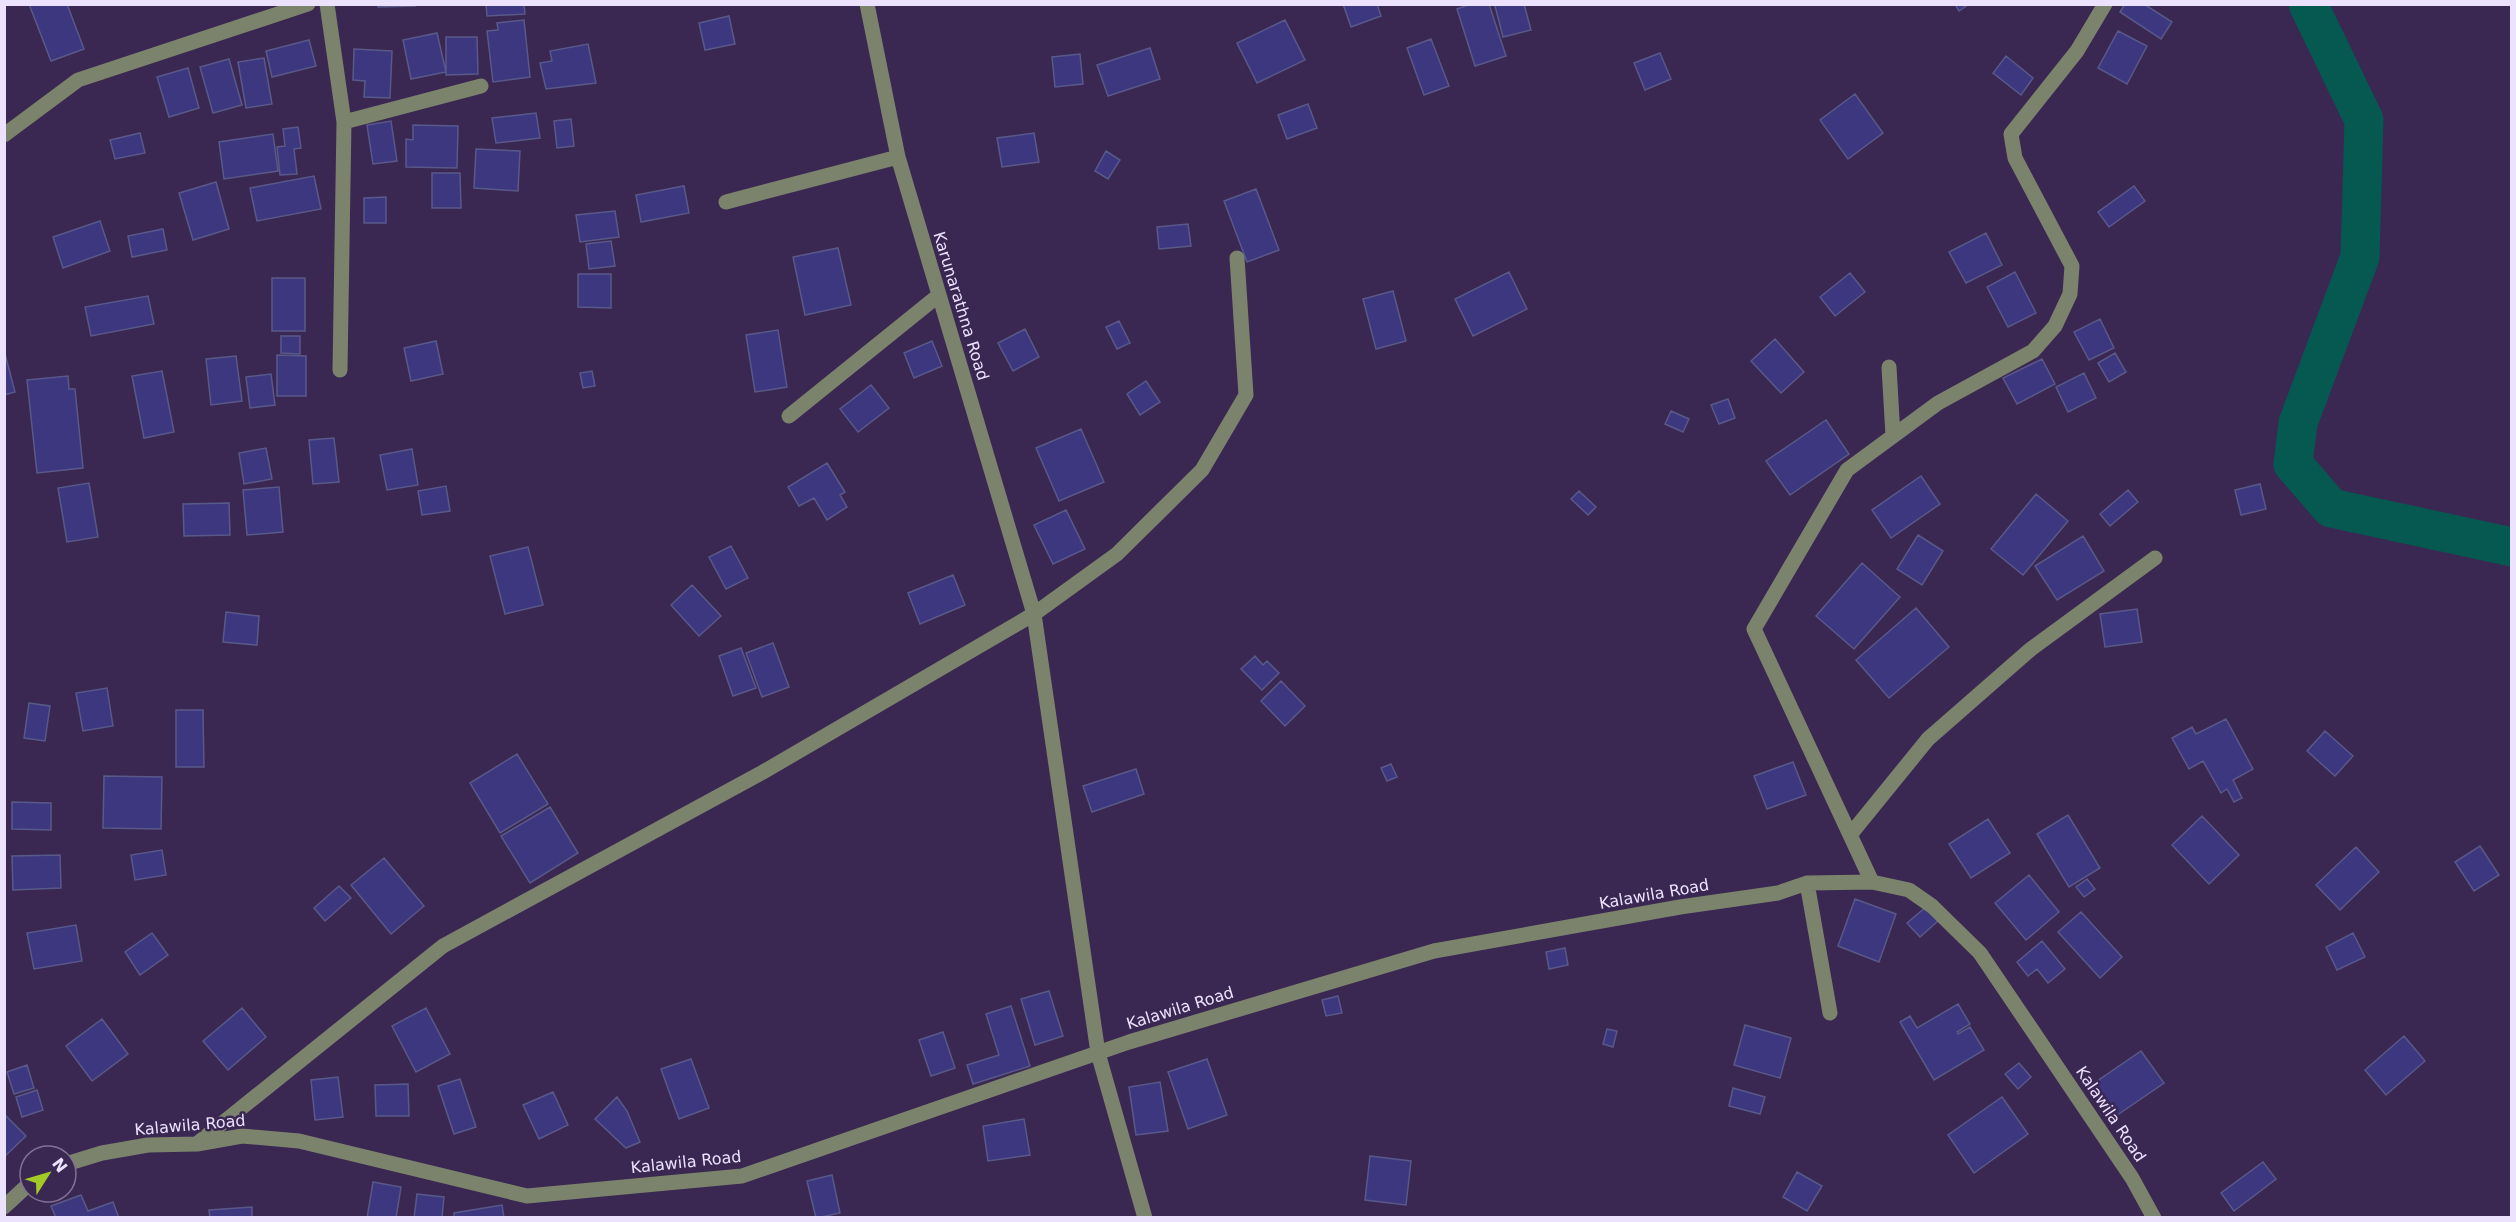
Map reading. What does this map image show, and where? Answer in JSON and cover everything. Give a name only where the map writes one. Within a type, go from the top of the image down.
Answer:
[{"type":"street","points":[[4,135],[78,80],[308,4]]},
{"type":"street","points":[[327,4],[344,122],[340,370]]},
{"type":"street","name":"Karunarathna Road","points":[[867,4],[898,157],[1034,614],[1098,1053],[1145,1218]]},
{"type":"street","points":[[1872,882],[1754,629],[1847,470],[1938,403],[2033,351],[2055,326],[2070,294],[2072,266],[2015,158],[2011,134],[2077,51],[2105,4]]},
{"type":"street","points":[[344,122],[481,86]]},
{"type":"street","points":[[726,202],[898,157]]},
{"type":"street","points":[[197,1144],[443,946],[763,772],[1034,614],[1117,554],[1202,470],[1246,396],[1237,258]]},
{"type":"street","points":[[789,416],[939,295]]},
{"type":"street","points":[[1889,367],[1893,436]]},
{"type":"street","points":[[1850,835],[1928,739],[2031,649],[2155,558]]},
{"type":"street","name":"Kalawila Road","points":[[78,1160],[102,1153],[148,1145],[197,1144],[242,1136],[299,1141],[527,1196],[742,1176],[1098,1053],[1434,951],[1680,907],[1778,893],[1807,884],[1872,882],[1909,890],[1932,906],[1980,953],[2132,1178],[2154,1218]]},
{"type":"street","points":[[1807,884],[1830,1012]]},
{"type":"street","points":[[4,1208],[18,1195]]},
{"type":"building","points":[[29,4],[67,4],[84,49],[51,61]]},
{"type":"building","points":[[378,4],[415,4],[415,6],[378,7]]},
{"type":"building","points":[[486,4],[524,4],[525,14],[487,16]]},
{"type":"building","points":[[1343,4],[1377,4],[1381,16],[1351,27]]},
{"type":"building","points":[[1471,4],[1489,4],[1506,56],[1475,66],[1457,9]]},
{"type":"building","points":[[1524,4],[1531,30],[1503,37],[1495,6]]},
{"type":"building","points":[[1955,4],[1969,4],[1959,11]]},
{"type":"building","points":[[2125,4],[2144,4],[2172,22],[2161,39],[2120,12]]},
{"type":"building","points":[[729,16],[735,44],[705,50],[699,23]]},
{"type":"building","points":[[524,20],[530,77],[493,82],[487,31],[498,30],[497,23]]},
{"type":"building","points":[[1285,20],[1305,60],[1257,83],[1237,43]]},
{"type":"building","points":[[2118,31],[2147,46],[2127,84],[2098,68]]},
{"type":"building","points":[[437,33],[446,72],[411,79],[403,40]]},
{"type":"building","points":[[446,37],[477,37],[478,74],[446,75]]},
{"type":"building","points":[[1431,39],[1449,86],[1424,95],[1407,48]]},
{"type":"building","points":[[309,40],[316,66],[272,77],[266,51]]},
{"type":"building","points":[[588,44],[596,83],[546,89],[540,63],[552,61],[550,51]]},
{"type":"building","points":[[1150,48],[1160,79],[1108,96],[1097,65]]},
{"type":"building","points":[[354,49],[392,51],[390,98],[364,97],[365,81],[353,80]]},
{"type":"building","points":[[1660,53],[1671,79],[1645,90],[1634,63]]},
{"type":"building","points":[[1080,54],[1083,84],[1055,87],[1052,57]]},
{"type":"building","points":[[2006,56],[2033,78],[2021,95],[1993,73]]},
{"type":"building","points":[[264,58],[272,104],[246,108],[238,62]]},
{"type":"building","points":[[229,59],[242,105],[213,113],[200,67]]},
{"type":"building","points":[[188,68],[199,108],[169,117],[157,77]]},
{"type":"building","points":[[1855,94],[1883,133],[1848,159],[1820,120]]},
{"type":"building","points":[[1308,104],[1317,128],[1287,139],[1278,115]]},
{"type":"building","points":[[536,113],[540,138],[496,143],[492,118]]},
{"type":"building","points":[[571,119],[574,146],[557,148],[554,121]]},
{"type":"building","points":[[391,121],[397,161],[373,164],[367,125]]},
{"type":"building","points":[[413,125],[458,126],[457,168],[406,167],[406,139],[413,140]]},
{"type":"building","points":[[298,127],[301,148],[294,149],[297,174],[280,175],[277,147],[285,146],[283,129]]},
{"type":"building","points":[[140,133],[145,153],[115,159],[110,140]]},
{"type":"building","points":[[1034,133],[1039,162],[1002,167],[997,138]]},
{"type":"building","points":[[273,134],[278,171],[224,179],[219,142]]},
{"type":"building","points":[[476,149],[520,151],[518,191],[474,188]]},
{"type":"building","points":[[1106,151],[1120,160],[1108,179],[1095,171]]},
{"type":"building","points":[[432,173],[460,173],[461,208],[432,208]]},
{"type":"building","points":[[314,176],[321,209],[257,221],[250,188]]},
{"type":"building","points":[[216,182],[229,229],[193,240],[179,193]]},
{"type":"building","points":[[684,186],[689,213],[641,222],[636,195]]},
{"type":"building","points":[[2134,186],[2145,201],[2109,227],[2098,212]]},
{"type":"building","points":[[1256,189],[1279,250],[1247,262],[1224,201]]},
{"type":"building","points":[[386,197],[386,223],[364,223],[364,198]]},
{"type":"building","points":[[615,211],[619,237],[580,242],[576,215]]},
{"type":"building","points":[[100,221],[110,251],[63,268],[53,237]]},
{"type":"building","points":[[1188,224],[1191,246],[1159,249],[1157,227]]},
{"type":"building","points":[[163,229],[167,250],[132,257],[128,236]]},
{"type":"building","points":[[1986,233],[2002,265],[1966,283],[1949,252]]},
{"type":"building","points":[[611,241],[615,266],[589,269],[586,244]]},
{"type":"building","points":[[838,248],[851,305],[805,315],[793,257]]},
{"type":"building","points":[[1509,272],[1527,309],[1473,336],[1455,299]]},
{"type":"building","points":[[2015,272],[2036,313],[2008,327],[1987,287]]},
{"type":"building","points":[[1850,273],[1865,292],[1835,316],[1820,297]]},
{"type":"building","points":[[578,274],[611,274],[611,308],[578,307]]},
{"type":"building","points":[[272,278],[305,278],[305,331],[272,331]]},
{"type":"building","points":[[1393,291],[1406,341],[1376,349],[1363,299]]},
{"type":"building","points":[[148,296],[154,324],[91,336],[85,307]]},
{"type":"building","points":[[2100,319],[2114,348],[2089,360],[2074,332]]},
{"type":"building","points":[[1119,321],[1130,343],[1117,349],[1106,327]]},
{"type":"building","points":[[1025,329],[1039,357],[1013,371],[998,343]]},
{"type":"building","points":[[778,330],[787,387],[755,392],[746,335]]},
{"type":"building","points":[[281,336],[300,336],[300,354],[281,353]]},
{"type":"building","points":[[1775,339],[1804,372],[1781,393],[1751,361]]},
{"type":"building","points":[[436,341],[443,374],[411,381],[404,348]]},
{"type":"building","points":[[932,341],[942,366],[914,378],[904,353]]},
{"type":"building","points":[[4,350],[15,392],[4,395]]},
{"type":"building","points":[[2115,353],[2126,372],[2109,382],[2098,363]]},
{"type":"building","points":[[277,355],[306,356],[306,396],[277,396]]},
{"type":"building","points":[[236,356],[242,401],[211,405],[206,359]]},
{"type":"building","points":[[2042,359],[2055,384],[2017,404],[2003,378]]},
{"type":"building","points":[[162,371],[174,432],[144,438],[132,376]]},
{"type":"building","points":[[592,371],[595,386],[583,388],[580,373]]},
{"type":"building","points":[[2084,373],[2096,398],[2068,412],[2056,387]]},
{"type":"building","points":[[271,374],[275,405],[250,408],[246,377]]},
{"type":"building","points":[[68,376],[69,389],[75,389],[83,468],[37,473],[27,380]]},
{"type":"building","points":[[1146,381],[1160,402],[1140,415],[1127,394]]},
{"type":"building","points":[[871,385],[889,408],[858,432],[840,409]]},
{"type":"building","points":[[1728,399],[1735,418],[1719,424],[1711,405]]},
{"type":"building","points":[[1671,411],[1689,419],[1683,432],[1665,424]]},
{"type":"building","points":[[1826,420],[1849,454],[1790,495],[1766,461]]},
{"type":"building","points":[[1081,429],[1104,482],[1059,501],[1036,448]]},
{"type":"building","points":[[334,438],[339,482],[313,484],[309,440]]},
{"type":"building","points":[[266,448],[272,479],[244,484],[239,453]]},
{"type":"building","points":[[412,449],[418,485],[387,490],[380,455]]},
{"type":"building","points":[[827,463],[845,492],[840,495],[847,507],[827,520],[814,498],[799,506],[788,487]]},
{"type":"building","points":[[1921,476],[1940,504],[1891,538],[1872,510]]},
{"type":"building","points":[[89,483],[98,537],[67,542],[58,488]]},
{"type":"building","points":[[2260,484],[2266,509],[2241,515],[2235,490]]},
{"type":"building","points":[[446,486],[450,511],[422,515],[418,491]]},
{"type":"building","points":[[279,487],[283,532],[247,535],[243,490]]},
{"type":"building","points":[[2128,490],[2138,502],[2110,526],[2100,514]]},
{"type":"building","points":[[1579,491],[1596,507],[1588,515],[1571,499]]},
{"type":"building","points":[[2036,494],[2068,521],[2023,575],[1991,549]]},
{"type":"building","points":[[229,503],[230,535],[184,536],[183,504]]},
{"type":"building","points":[[1066,510],[1085,549],[1053,564],[1034,525]]},
{"type":"building","points":[[1918,535],[1943,551],[1922,585],[1897,569]]},
{"type":"building","points":[[2083,536],[2104,571],[2057,600],[2035,566]]},
{"type":"building","points":[[731,546],[748,578],[726,589],[709,557]]},
{"type":"building","points":[[528,547],[543,605],[505,614],[490,556]]},
{"type":"building","points":[[1862,563],[1900,597],[1854,649],[1816,616]]},
{"type":"building","points":[[953,575],[965,605],[920,624],[908,593]]},
{"type":"building","points":[[692,585],[721,616],[699,636],[671,605]]},
{"type":"building","points":[[1916,608],[1949,647],[1889,698],[1856,660]]},
{"type":"building","points":[[2137,609],[2142,642],[2105,647],[2100,614]]},
{"type":"building","points":[[226,612],[259,616],[257,645],[223,642]]},
{"type":"building","points":[[773,643],[789,687],[762,697],[746,653]]},
{"type":"building","points":[[741,648],[756,688],[733,696],[719,656]]},
{"type":"building","points":[[1255,656],[1263,665],[1267,661],[1279,673],[1262,690],[1241,669]]},
{"type":"building","points":[[1281,681],[1305,706],[1285,726],[1261,701]]},
{"type":"building","points":[[107,688],[113,726],[83,731],[76,693]]},
{"type":"building","points":[[29,703],[50,706],[45,741],[24,738]]},
{"type":"building","points":[[176,710],[203,710],[204,767],[176,767]]},
{"type":"building","points":[[2226,719],[2253,769],[2233,780],[2242,798],[2234,802],[2227,789],[2221,793],[2203,761],[2189,769],[2172,738],[2192,727],[2196,734]]},
{"type":"building","points":[[2325,731],[2353,756],[2335,776],[2307,751]]},
{"type":"building","points":[[517,754],[548,804],[500,833],[470,783]]},
{"type":"building","points":[[1793,762],[1806,795],[1767,809],[1754,776]]},
{"type":"building","points":[[1391,764],[1397,777],[1387,781],[1381,768]]},
{"type":"building","points":[[1136,769],[1144,794],[1092,812],[1083,786]]},
{"type":"building","points":[[104,776],[162,777],[161,829],[103,828]]},
{"type":"building","points":[[12,802],[51,803],[51,830],[12,829]]},
{"type":"building","points":[[550,807],[578,853],[530,883],[501,836]]},
{"type":"building","points":[[2068,815],[2100,868],[2069,887],[2037,834]]},
{"type":"building","points":[[2202,816],[2239,855],[2209,884],[2172,845]]},
{"type":"building","points":[[1988,819],[2010,853],[1971,878],[1949,844]]},
{"type":"building","points":[[2480,846],[2499,875],[2474,891],[2455,862]]},
{"type":"building","points":[[2356,847],[2379,872],[2340,910],[2316,885]]},
{"type":"building","points":[[162,850],[166,875],[135,880],[131,855]]},
{"type":"building","points":[[60,855],[61,888],[13,890],[12,856]]},
{"type":"building","points":[[384,858],[424,906],[391,934],[351,885]]},
{"type":"building","points":[[2029,875],[2059,912],[2026,940],[1995,903]]},
{"type":"building","points":[[2087,879],[2095,889],[2084,897],[2076,887]]},
{"type":"building","points":[[339,886],[351,898],[325,921],[314,908]]},
{"type":"building","points":[[1855,899],[1896,914],[1879,962],[1838,946]]},
{"type":"building","points":[[1926,907],[1938,921],[1920,937],[1907,923]]},
{"type":"building","points":[[2081,912],[2122,957],[2100,978],[2058,932]]},
{"type":"building","points":[[76,925],[82,961],[34,969],[27,933]]},
{"type":"building","points":[[152,933],[168,955],[140,975],[125,952]]},
{"type":"building","points":[[2353,933],[2365,957],[2337,970],[2326,947]]},
{"type":"building","points":[[2042,941],[2065,969],[2048,983],[2037,969],[2028,976],[2017,962]]},
{"type":"building","points":[[1565,948],[1568,965],[1549,969],[1546,952]]},
{"type":"building","points":[[1049,991],[1063,1036],[1035,1045],[1021,999]]},
{"type":"building","points":[[1338,996],[1342,1013],[1326,1016],[1322,1000]]},
{"type":"building","points":[[1958,1004],[1970,1024],[1957,1032],[1958,1034],[1970,1027],[1984,1050],[1934,1080],[1900,1022],[1910,1016],[1917,1028]]},
{"type":"building","points":[[1011,1006],[1030,1066],[973,1084],[967,1065],[999,1055],[986,1014]]},
{"type":"building","points":[[242,1008],[266,1037],[228,1070],[203,1041]]},
{"type":"building","points":[[426,1008],[450,1054],[416,1072],[392,1026]]},
{"type":"building","points":[[102,1019],[128,1054],[92,1081],[66,1046]]},
{"type":"building","points":[[1745,1025],[1791,1038],[1780,1078],[1734,1065]]},
{"type":"building","points":[[1607,1029],[1617,1031],[1613,1047],[1603,1044]]},
{"type":"building","points":[[943,1032],[955,1068],[931,1076],[919,1040]]},
{"type":"building","points":[[2404,1036],[2425,1061],[2386,1095],[2365,1070]]},
{"type":"building","points":[[2141,1051],[2164,1083],[2113,1118],[2090,1086]]},
{"type":"building","points":[[691,1059],[709,1108],[679,1119],[661,1069]]},
{"type":"building","points":[[1207,1059],[1227,1115],[1188,1129],[1168,1072]]},
{"type":"building","points":[[2019,1063],[2031,1077],[2018,1089],[2005,1074]]},
{"type":"building","points":[[27,1065],[34,1088],[14,1094],[7,1072]]},
{"type":"building","points":[[338,1077],[343,1117],[315,1120],[311,1080]]},
{"type":"building","points":[[460,1079],[476,1127],[454,1134],[438,1086]]},
{"type":"building","points":[[1160,1082],[1168,1131],[1136,1135],[1129,1087]]},
{"type":"building","points":[[408,1084],[409,1116],[376,1116],[375,1085]]},
{"type":"building","points":[[1733,1088],[1765,1097],[1760,1114],[1729,1106]]},
{"type":"building","points":[[37,1090],[43,1110],[22,1117],[16,1097]]},
{"type":"building","points":[[553,1092],[568,1125],[539,1139],[523,1105]]},
{"type":"building","points":[[617,1097],[627,1111],[640,1142],[626,1148],[595,1119]]},
{"type":"building","points":[[2002,1097],[2028,1134],[1974,1173],[1948,1135]]},
{"type":"building","points":[[4,1114],[26,1136],[4,1157]]},
{"type":"building","points":[[1024,1119],[1030,1155],[988,1161],[983,1126]]},
{"type":"building","points":[[1370,1156],[1411,1161],[1406,1205],[1365,1200]]},
{"type":"building","points":[[2263,1162],[2276,1179],[2234,1211],[2221,1193]]},
{"type":"building","points":[[1797,1172],[1822,1186],[1807,1211],[1783,1197]]},
{"type":"building","points":[[832,1175],[840,1213],[816,1218],[807,1181]]},
{"type":"building","points":[[373,1182],[401,1187],[396,1218],[367,1218]]},
{"type":"building","points":[[417,1194],[444,1197],[442,1218],[414,1218]]},
{"type":"building","points":[[81,1195],[88,1211],[113,1202],[119,1218],[56,1218],[51,1206],[78,1204],[78,1196]]},
{"type":"building","points":[[502,1205],[504,1218],[454,1218],[454,1213]]},
{"type":"building","points":[[252,1207],[252,1218],[210,1218],[209,1210]]},
{"type":"waterway","points":[[2308,4],[2364,120],[2360,257],[2298,423],[2293,464],[2331,508],[2512,547]]}]
